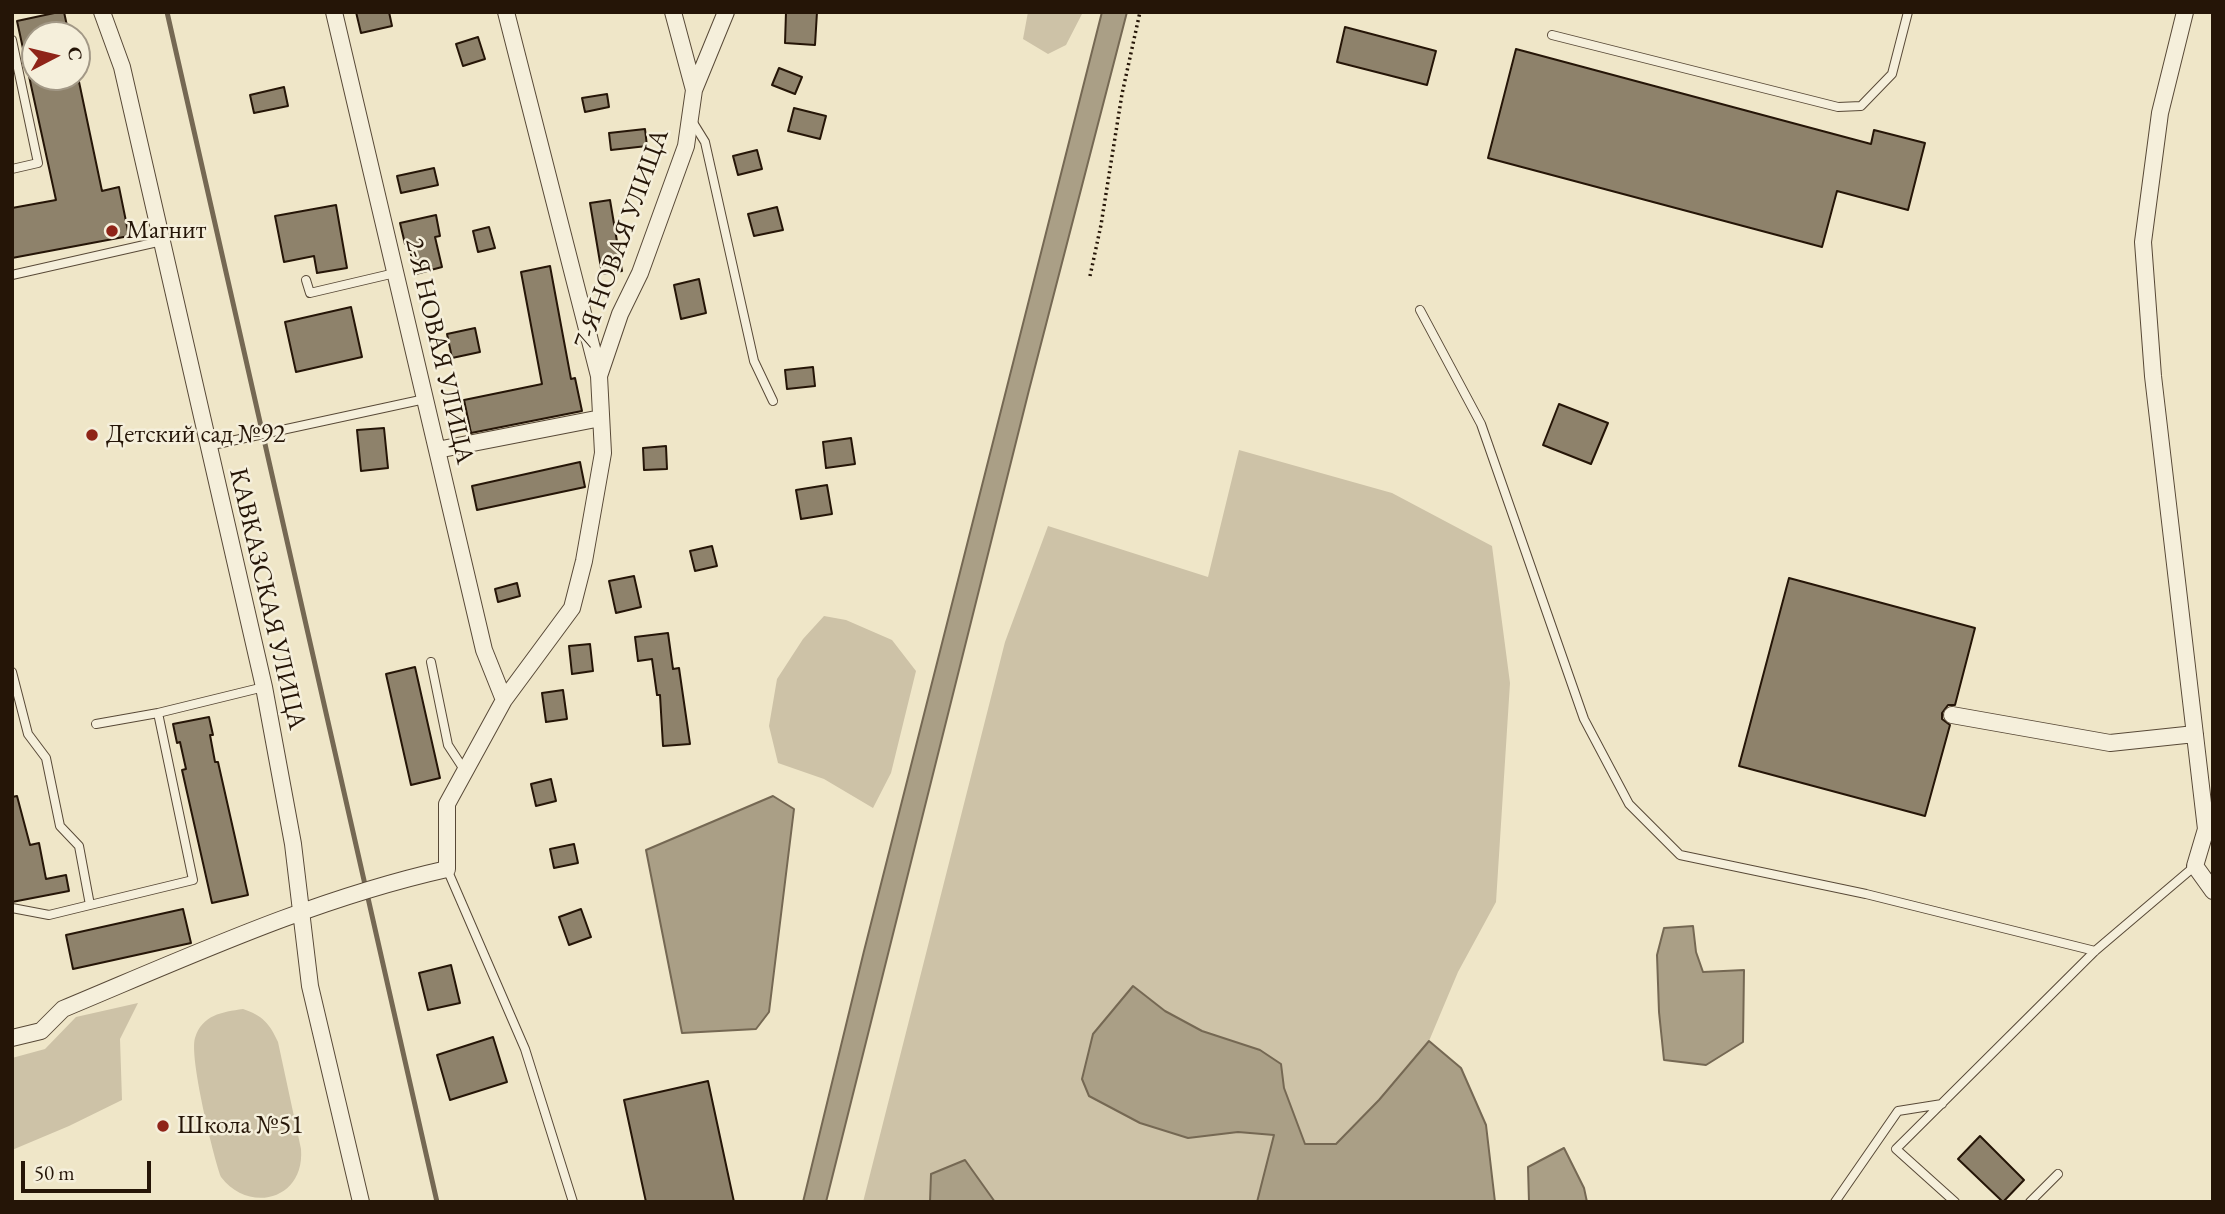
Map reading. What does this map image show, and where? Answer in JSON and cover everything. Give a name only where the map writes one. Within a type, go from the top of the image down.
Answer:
[{"type":"street","name":"КАВКАЗСКАЯ УЛИЦА","points":[[102,12],[122,67],[264,687],[293,844],[310,986],[361,1202]]},
{"type":"street","name":"2-Я НОВАЯ УЛИЦА","points":[[334,12],[484,650],[504,699]]},
{"type":"street","points":[[506,12],[598,376]]},
{"type":"street","points":[[673,12],[694,90]]},
{"type":"street","name":"7-Я НОВАЯ УЛИЦА","points":[[447,869],[447,804],[504,699],[572,608],[584,561],[603,453],[598,376],[620,314],[640,273],[686,146],[694,90],[726,12]]},
{"type":"street","points":[[2185,12],[2160,113],[2143,242],[2152,376],[2194,734],[2209,835],[2195,866],[2213,891]]},
{"type":"street","points":[[437,450],[601,418]]},
{"type":"street","points":[[1952,715],[2110,743],[2194,734]]},
{"type":"street","points":[[12,1038],[41,1031],[63,1009],[300,911],[393,881],[447,869]]},
{"type":"lane","points":[[1552,35],[1838,107],[1861,106],[1892,74],[1908,12]]},
{"type":"lane","points":[[12,40],[38,163],[12,169]]},
{"type":"lane","points":[[690,118],[705,142],[754,361],[774,401]]},
{"type":"lane","points":[[12,275],[162,242]]},
{"type":"lane","points":[[306,280],[310,293],[395,273]]},
{"type":"lane","points":[[1420,310],[1481,424],[1584,719],[1629,804],[1680,855],[1866,894],[2095,951]]},
{"type":"lane","points":[[208,446],[425,400]]},
{"type":"lane","points":[[431,662],[448,745],[465,771]]},
{"type":"lane","points":[[12,672],[28,734],[46,758],[60,825],[79,846],[90,905]]},
{"type":"lane","points":[[96,724],[158,713],[264,687]]},
{"type":"lane","points":[[12,908],[49,915],[193,880],[158,713]]},
{"type":"lane","points":[[1955,1202],[1896,1149],[2095,951],[2195,866]]},
{"type":"lane","points":[[447,869],[525,1049],[573,1202]]},
{"type":"lane","points":[[1835,1202],[1898,1111],[1942,1104]]},
{"type":"lane","points":[[2030,1202],[2058,1174]]},
{"type":"path","points":[[1090,276],[1122,94],[1140,12]]},
{"type":"shaded area","points":[[1028,12],[1083,12],[1066,45],[1048,54],[1023,39]]},
{"type":"shaded area","points":[[1102,12],[1127,12],[1029,390],[826,1202],[803,1202],[864,951]]},
{"type":"shaded area","points":[[1239,450],[1392,493],[1492,546],[1510,683],[1496,902],[1458,972],[1429,1041],[1379,1100],[1336,1144],[1305,1144],[1284,1088],[1281,1064],[1260,1050],[1202,1031],[1165,1010],[1133,986],[1187,1138],[1238,1132],[1275,1135],[1257,1202],[995,1202],[965,1160],[931,1174],[930,1202],[863,1202],[1005,642],[1048,526],[1208,577]]},
{"type":"shaded area","points":[[824,616],[846,620],[892,640],[916,671],[891,773],[873,808],[824,779],[778,763],[769,726],[777,679],[803,639]]},
{"type":"shaded area","points":[[773,796],[794,809],[769,1012],[756,1029],[682,1033],[646,850]]},
{"type":"shaded area","points":[[1693,926],[1696,952],[1703,972],[1744,970],[1743,1042],[1706,1065],[1664,1060],[1659,1012],[1657,955],[1664,928]]},
{"type":"shaded area","points":[[1133,986],[1165,1011],[1202,1031],[1260,1050],[1281,1064],[1284,1088],[1305,1144],[1336,1144],[1379,1100],[1429,1041],[1461,1068],[1486,1125],[1495,1202],[1257,1202],[1274,1135],[1238,1132],[1188,1138],[1140,1123],[1089,1096],[1082,1079],[1093,1034]]},
{"type":"shaded area","points":[[138,1003],[120,1039],[122,1100],[12,1150],[12,1058],[45,1049],[76,1017]]},
{"type":"shaded area","points":[[243,1009],[265,1021],[278,1042],[301,1149],[300,1166],[294,1180],[285,1190],[260,1198],[233,1189],[221,1177],[195,1065],[195,1038],[202,1024],[220,1013]]},
{"type":"shaded area","points":[[1564,1148],[1584,1188],[1587,1202],[1529,1202],[1528,1167]]},
{"type":"shaded area","points":[[965,1160],[995,1202],[930,1202],[931,1174]]},
{"type":"building","points":[[64,12],[66,21],[21,21],[21,39],[17,21]]},
{"type":"building","points":[[356,12],[389,12],[392,26],[361,33]]},
{"type":"building","points":[[786,12],[817,12],[815,45],[785,43]]},
{"type":"building","points":[[1345,27],[1436,51],[1427,85],[1337,62]]},
{"type":"building","points":[[478,37],[485,59],[463,66],[456,44]]},
{"type":"building","points":[[1516,49],[1871,144],[1874,130],[1925,143],[1908,210],[1837,191],[1822,247],[1488,158]]},
{"type":"building","points":[[779,68],[802,77],[795,94],[772,85]]},
{"type":"building","points":[[284,87],[288,106],[254,113],[250,95]]},
{"type":"building","points":[[32,91],[81,91],[102,191],[119,187],[129,236],[12,258],[12,208],[56,200]]},
{"type":"building","points":[[607,94],[609,107],[585,112],[582,98]]},
{"type":"building","points":[[794,108],[826,116],[820,139],[788,131]]},
{"type":"building","points":[[645,129],[647,146],[611,150],[609,133]]},
{"type":"building","points":[[757,150],[762,169],[738,175],[733,156]]},
{"type":"building","points":[[434,168],[438,185],[401,193],[397,176]]},
{"type":"building","points":[[610,200],[622,271],[602,274],[590,203]]},
{"type":"building","points":[[336,205],[347,268],[317,273],[314,256],[284,262],[275,216]]},
{"type":"building","points":[[777,207],[783,230],[754,236],[748,214]]},
{"type":"building","points":[[436,215],[440,236],[435,237],[442,267],[416,274],[400,223]]},
{"type":"building","points":[[489,227],[495,248],[478,252],[473,231]]},
{"type":"building","points":[[550,266],[571,379],[575,378],[582,411],[471,433],[464,400],[542,384],[521,272]]},
{"type":"building","points":[[699,279],[706,313],[681,319],[674,285]]},
{"type":"building","points":[[351,307],[362,357],[296,372],[285,322]]},
{"type":"building","points":[[475,328],[480,352],[452,358],[447,334]]},
{"type":"building","points":[[813,367],[815,386],[787,389],[785,370]]},
{"type":"building","points":[[1559,404],[1608,423],[1591,464],[1543,445]]},
{"type":"building","points":[[384,428],[388,468],[361,471],[357,430]]},
{"type":"building","points":[[851,438],[855,464],[826,468],[823,442]]},
{"type":"building","points":[[666,446],[667,469],[644,470],[643,448]]},
{"type":"building","points":[[580,462],[585,487],[477,510],[472,486]]},
{"type":"building","points":[[827,485],[832,514],[801,519],[796,490]]},
{"type":"building","points":[[712,546],[717,566],[695,571],[690,551]]},
{"type":"building","points":[[634,576],[641,607],[616,613],[609,581]]},
{"type":"building","points":[[1789,578],[1975,628],[1955,705],[1948,705],[1942,713],[1942,719],[1950,725],[1925,816],[1739,766]]},
{"type":"building","points":[[517,583],[520,596],[498,602],[495,589]]},
{"type":"building","points":[[668,633],[673,669],[679,668],[690,744],[663,746],[660,695],[657,695],[652,659],[638,661],[635,637]]},
{"type":"building","points":[[590,644],[593,671],[572,674],[569,646]]},
{"type":"building","points":[[415,667],[440,778],[411,785],[386,674]]},
{"type":"building","points":[[563,690],[567,719],[546,722],[542,693]]},
{"type":"building","points":[[209,717],[215,762],[218,762],[248,895],[212,903],[182,770],[186,769],[173,724]]},
{"type":"building","points":[[551,779],[556,801],[536,806],[531,784]]},
{"type":"building","points":[[17,796],[30,845],[39,843],[46,879],[66,875],[69,891],[12,902],[12,797]]},
{"type":"building","points":[[574,844],[578,863],[554,868],[550,849]]},
{"type":"building","points":[[183,909],[191,943],[73,969],[66,935]]},
{"type":"building","points":[[581,909],[591,937],[569,945],[559,917]]},
{"type":"building","points":[[451,965],[460,1003],[428,1010],[419,973]]},
{"type":"building","points":[[493,1037],[507,1082],[450,1100],[437,1055]]},
{"type":"building","points":[[708,1081],[734,1202],[646,1202],[624,1100]]},
{"type":"building","points":[[1980,1136],[2024,1180],[2003,1202],[1958,1159]]},
{"type":"waterway","points":[[167,12],[437,1202]]},
{"type":"place","name":"Магнит","points":[[112,231]]},
{"type":"place","name":"Детский сад №92","points":[[92,435]]},
{"type":"place","name":"Школа №51","points":[[163,1126]]}]
